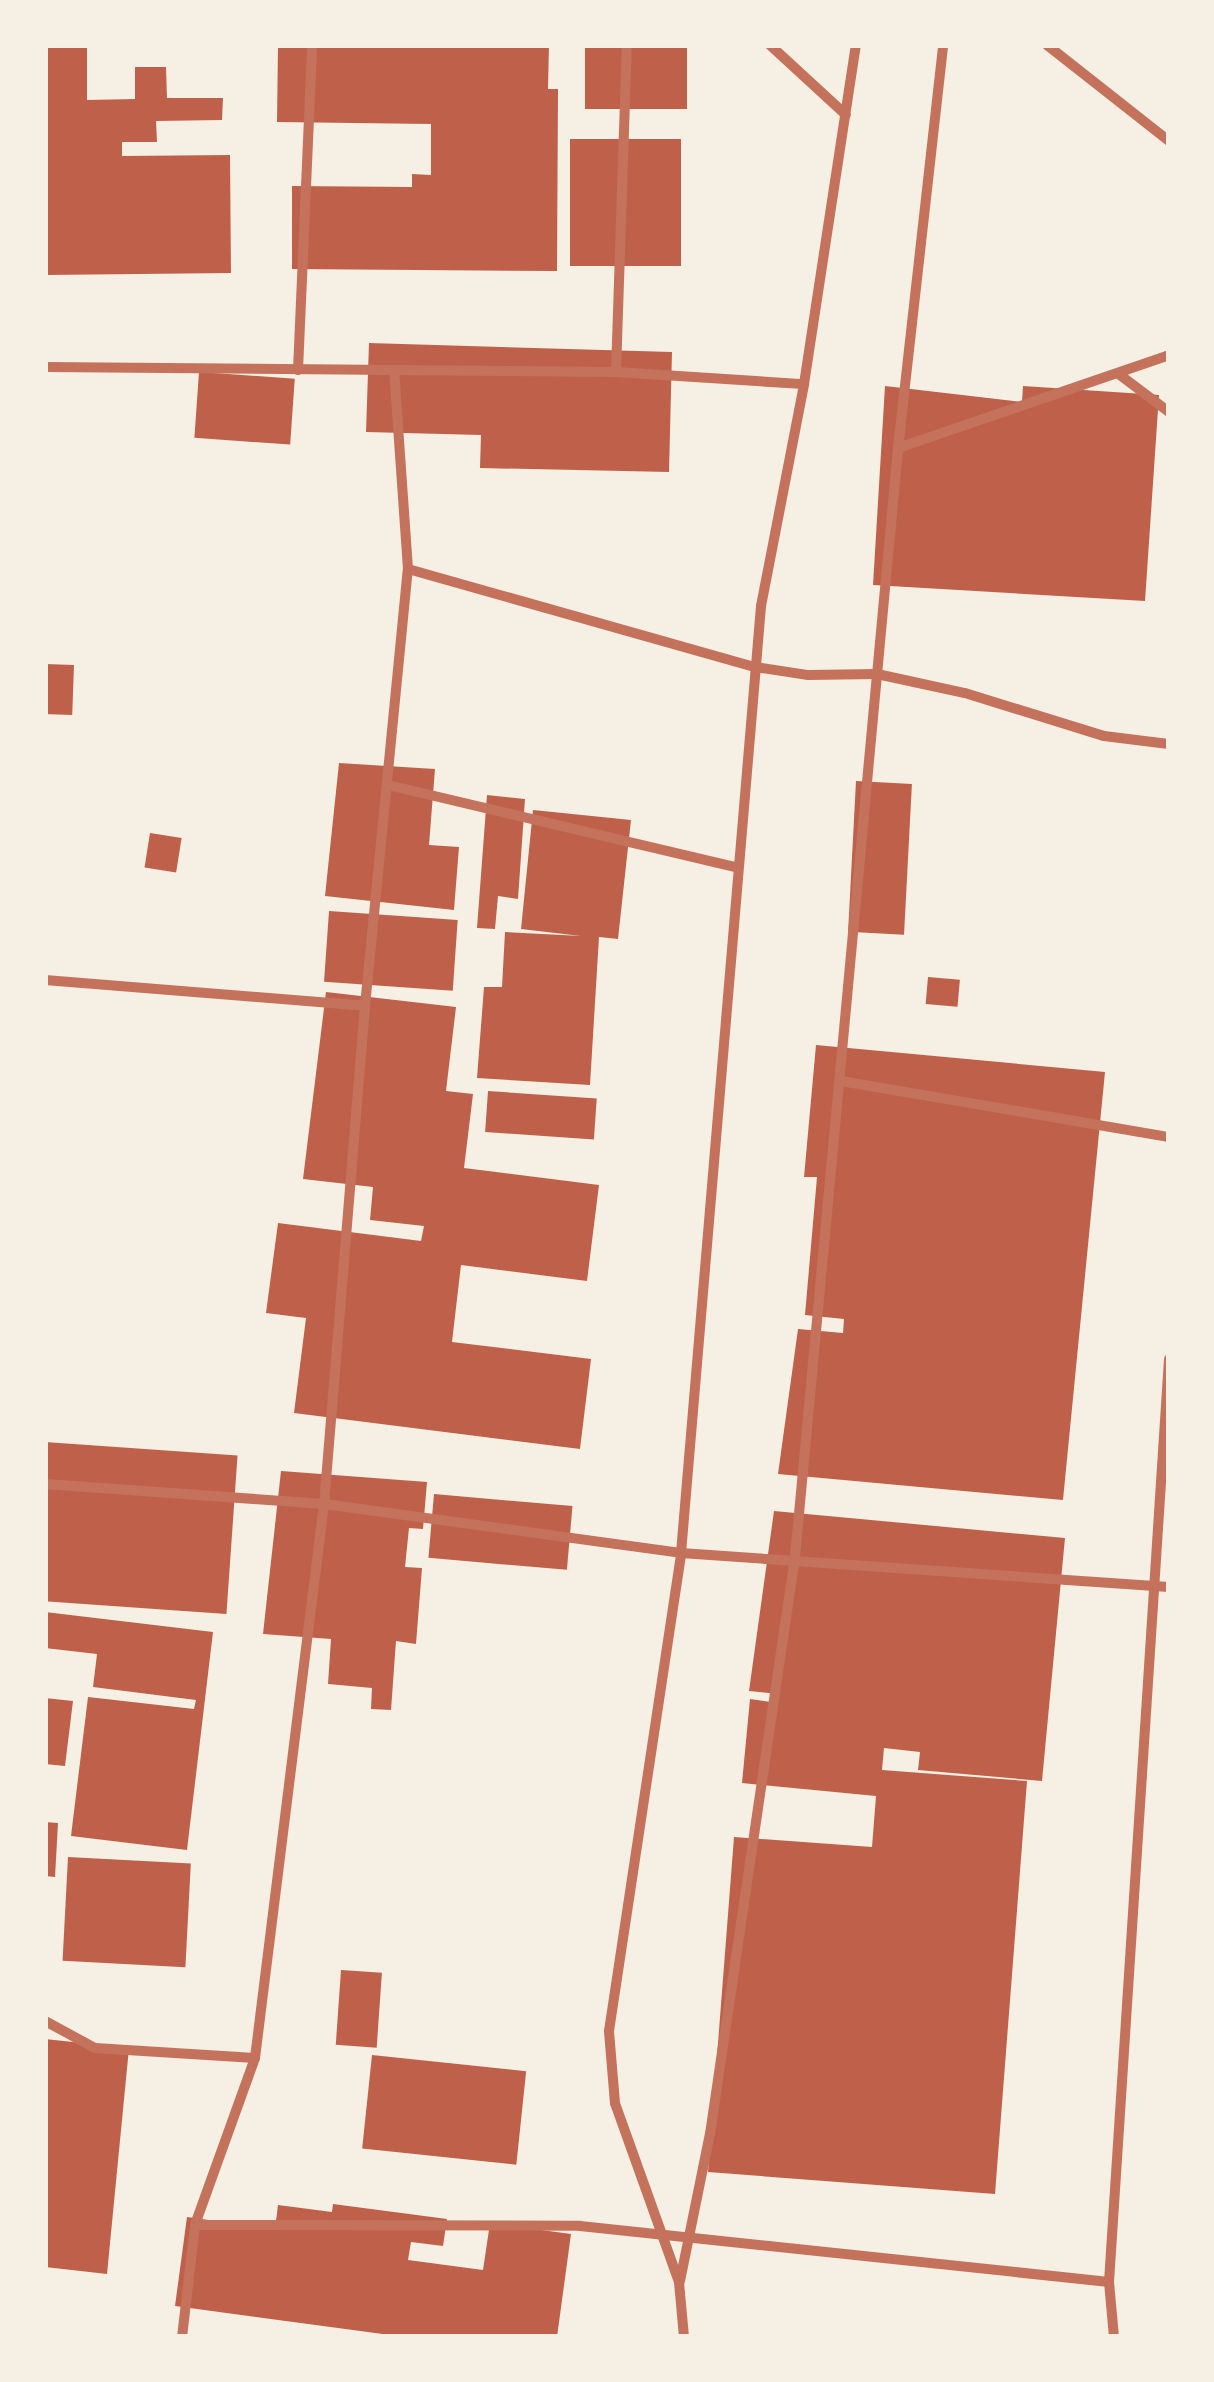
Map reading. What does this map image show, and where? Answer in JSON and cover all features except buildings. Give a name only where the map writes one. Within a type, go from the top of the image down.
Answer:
[{"type":"street","points":[[298,370],[312,45]]},
{"type":"street","points":[[616,372],[628,45]]},
{"type":"street","points":[[770,45],[846,115]]},
{"type":"street","points":[[680,2282],[616,2103],[608,2051],[681,1552],[734,866],[755,668],[856,45]]},
{"type":"street","points":[[684,2337],[680,2282],[691,2236],[795,1556],[898,448],[943,45]]},
{"type":"street","points":[[1047,45],[1169,141]]},
{"type":"street","points":[[898,448],[1120,375],[1169,355]]},
{"type":"street","points":[[45,367],[616,372],[804,384]]},
{"type":"street","points":[[182,2337],[194,2225],[255,2058],[324,1504],[365,1006],[408,568],[394,371]]},
{"type":"street","points":[[1120,375],[1169,412]]},
{"type":"street","points":[[408,568],[755,668],[877,674],[965,693],[1104,736],[1169,744]]},
{"type":"street","points":[[388,785],[734,866]]},
{"type":"street","points":[[45,980],[365,1006]]},
{"type":"street","points":[[842,1082],[1169,1137]]},
{"type":"street","points":[[1114,2337],[1110,2282],[1169,1359]]},
{"type":"street","points":[[45,1484],[324,1504],[681,1552],[795,1556],[1169,1588]]},
{"type":"street","points":[[45,2021],[95,2048],[255,2058]]},
{"type":"street","points":[[194,2225],[580,2226],[1110,2282]]}]
